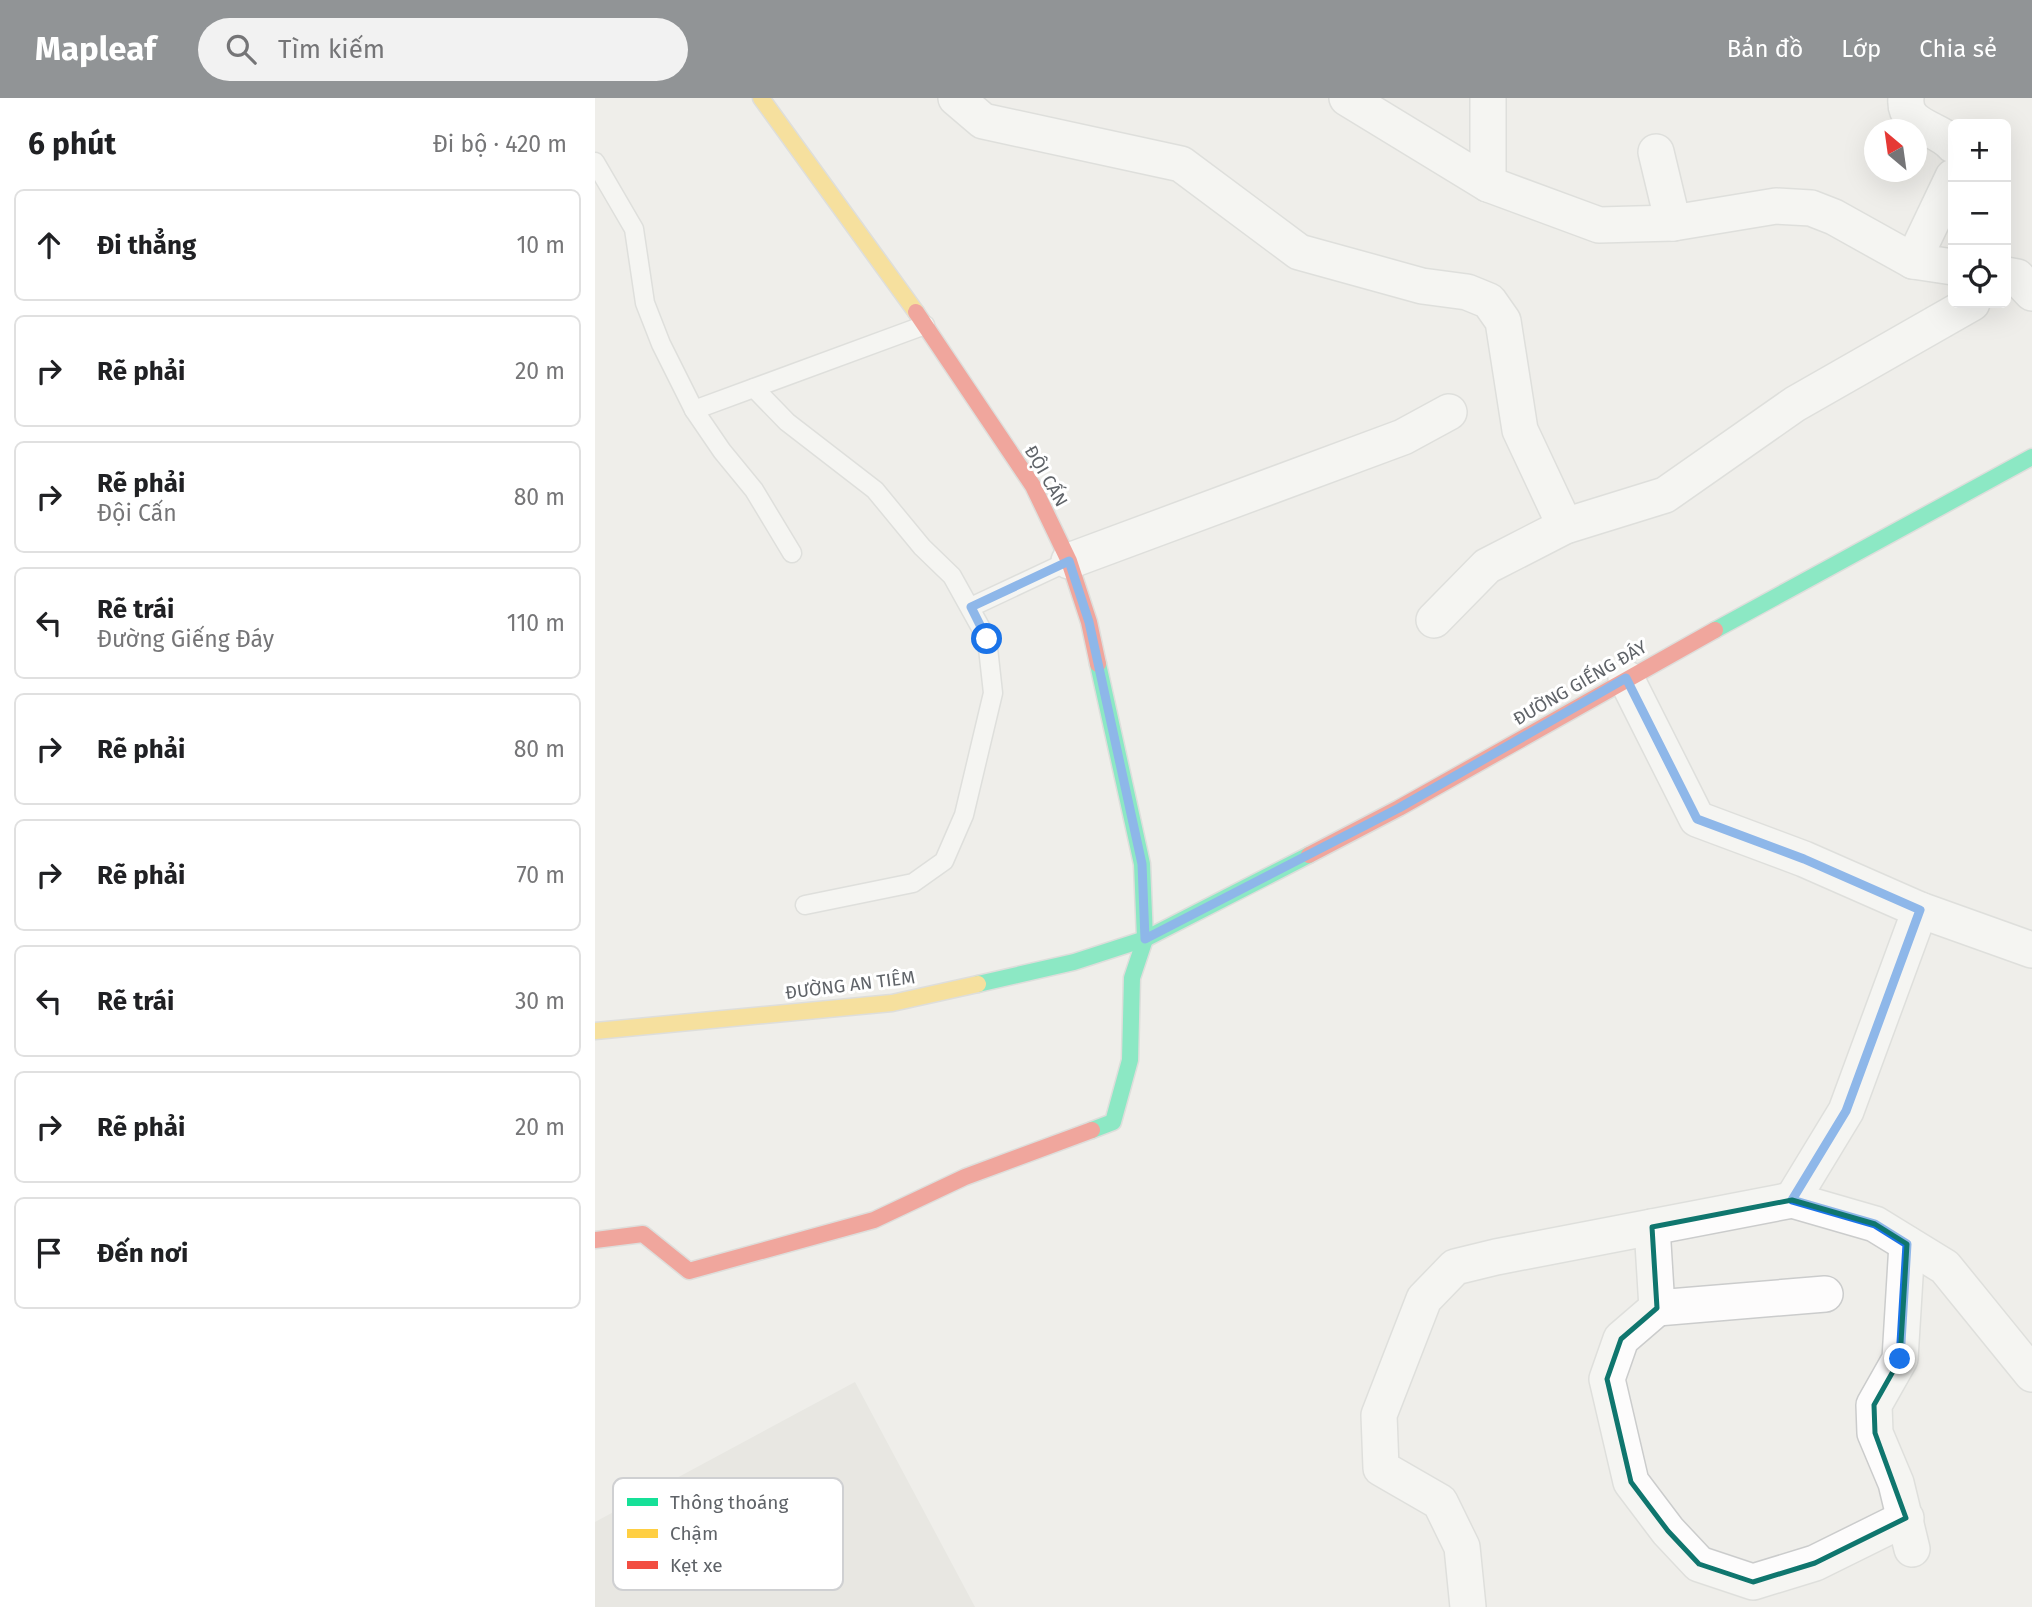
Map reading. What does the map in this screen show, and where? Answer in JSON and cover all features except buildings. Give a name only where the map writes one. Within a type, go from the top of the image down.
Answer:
[{"type":"street","name":"ĐỘI CẤN","points":[[761,98],[925,325],[1033,486],[1069,561],[1089,622],[1142,864],[1145,939]]},
{"type":"street","points":[[956,98],[983,121],[1181,164],[1299,252],[1422,286],[1467,292],[1489,301],[1503,321],[1520,430],[1565,526]]},
{"type":"street","points":[[1346,98],[1488,184],[1599,225],[1673,223],[1776,206],[1811,208],[1834,217],[1913,261],[1948,266]]},
{"type":"street","points":[[1488,98],[1488,184]]},
{"type":"street","points":[[1906,98],[1906,108],[1912,120],[1948,139]]},
{"type":"street","points":[[1656,152],[1673,223]]},
{"type":"street","points":[[1913,261],[1951,182]]},
{"type":"street","points":[[1434,620],[1487,566],[1565,526],[1665,495],[1795,404],[1963,308]]},
{"type":"street","points":[[1069,561],[1403,437],[1449,412]]},
{"type":"street","name":"ĐƯỜNG GIẾNG ĐÁY","points":[[1145,939],[1399,808],[1626,678],[2032,457]]},
{"type":"street","points":[[1626,678],[1697,819],[1804,859],[1920,910],[2032,950]]},
{"type":"street","points":[[1792,1200],[1846,1111],[1920,910]]},
{"type":"street","points":[[595,1240],[643,1234],[689,1271],[874,1220],[965,1177],[1113,1122],[1130,1060],[1132,978],[1145,939]]},
{"type":"street","name":"ĐƯỜNG AN TIÊM","points":[[595,1031],[892,1003],[1075,962],[1145,939]]},
{"type":"street","points":[[1468,1607],[1462,1547],[1440,1502],[1381,1468],[1379,1415],[1425,1299],[1455,1267],[1496,1256],[1792,1200],[1875,1224],[1945,1267],[2032,1374]]},
{"type":"street","points":[[1652,1227],[1657,1308]]},
{"type":"street","points":[[1825,1294],[1657,1308],[1621,1339],[1607,1379],[1631,1482],[1668,1531],[1699,1564],[1753,1582],[1909,1533],[1896,1483],[1875,1433],[1874,1405],[1900,1359],[1907,1244]]},
{"type":"lane","points":[[595,162],[633,229],[645,303],[661,344],[694,410],[722,451],[754,490],[792,553]]},
{"type":"lane","points":[[694,410],[925,325]]},
{"type":"lane","points":[[754,388],[787,422],[875,489],[922,547],[952,576],[987,639],[993,693],[964,815],[944,861],[913,883],[805,905]]},
{"type":"lane","points":[[971,607],[1069,561]]},
{"type":"highlighted area","points":[[1792,1200],[1875,1224],[1907,1244],[1900,1359],[1874,1405],[1875,1433],[1906,1518],[1815,1563],[1753,1582],[1699,1564],[1668,1531],[1631,1482],[1607,1379],[1621,1339],[1657,1308],[1652,1227]]},
{"type":"shaded area","points":[[855,1382],[975,1607],[595,1607],[595,1522],[613,1512],[613,1590],[843,1590],[843,1478],[677,1478]]},
{"type":"traffic: fast","points":[[1715,630],[2032,457]]},
{"type":"traffic: fast","points":[[1092,1130],[1113,1122],[1130,1060],[1132,978],[1145,939],[1142,864],[1098,664]]},
{"type":"traffic: fast","points":[[978,984],[1074,962],[1145,939],[1309,855]]},
{"type":"traffic: slow","points":[[761,98],[916,312]]},
{"type":"traffic: slow","points":[[595,1031],[892,1003],[978,984]]},
{"type":"traffic: jam","points":[[916,312],[1033,486],[1069,561],[1089,622],[1098,664]]},
{"type":"traffic: jam","points":[[1309,855],[1399,808],[1715,630]]},
{"type":"traffic: jam","points":[[595,1240],[643,1234],[689,1271],[874,1220],[965,1177],[1092,1130]]},
{"type":"route","points":[[987,639],[971,607],[1069,561],[1089,622],[1142,864],[1145,939],[1399,808],[1626,678],[1697,819],[1804,859],[1920,910],[1846,1111],[1792,1200],[1875,1224],[1907,1244],[1900,1359]]}]
